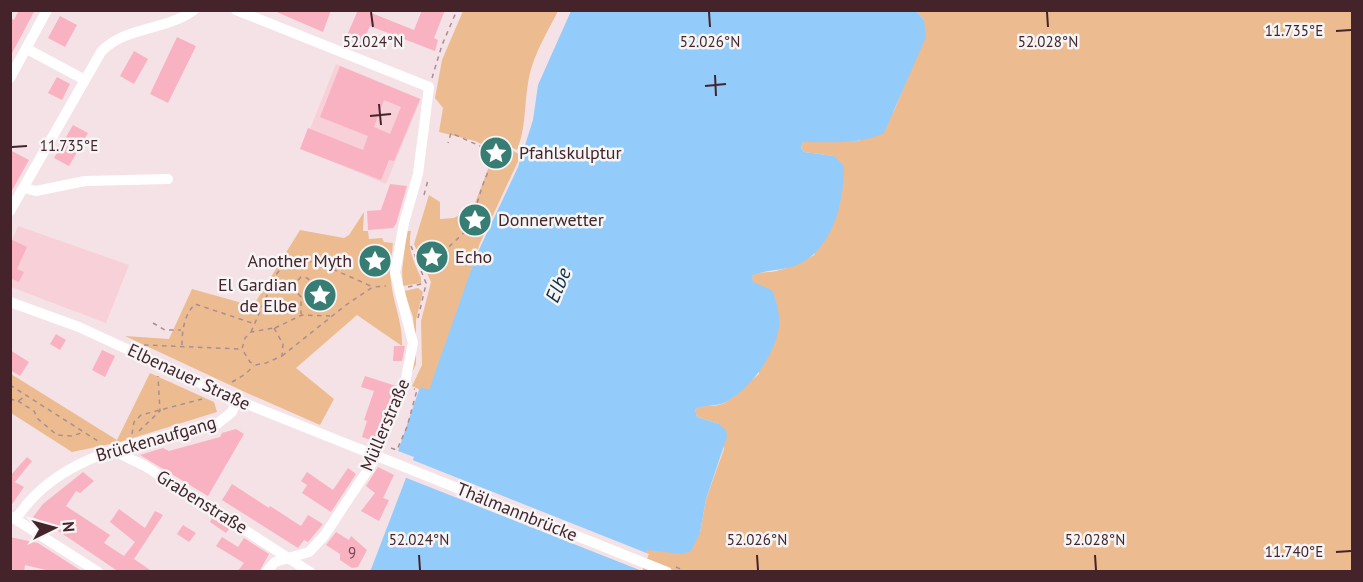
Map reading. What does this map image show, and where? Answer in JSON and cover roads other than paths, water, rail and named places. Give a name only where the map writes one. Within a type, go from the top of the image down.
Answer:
[{"type":"street","points":[[10,78],[47,10]]},
{"type":"street","points":[[10,212],[101,52],[108,45],[136,33],[178,20],[194,10]]},
{"type":"street","name":"Müllerstraße","points":[[236,10],[429,87],[418,174],[395,273],[413,343],[405,383],[373,462],[324,536],[309,552],[275,562],[266,572]]},
{"type":"street","points":[[27,49],[85,80]]},
{"type":"street","points":[[24,188],[36,191],[86,181],[168,179]]},
{"type":"street","name":"Elbenauer Straße","points":[[10,302],[79,327],[237,400],[367,453]]},
{"type":"street","name":"Brückenaufgang","points":[[13,518],[66,470],[112,450],[217,424],[232,412],[237,400]]},
{"type":"street","name":"Grabenstraße","points":[[112,450],[145,466],[310,572]]},
{"type":"street","name":"Thälmannbrücke","points":[[367,453],[667,572]]},
{"type":"street","points":[[13,518],[98,572]]},
{"type":"water","name":"Elbe","points":[[571,11],[916,11],[924,20],[926,37],[884,133],[855,141],[803,142],[801,148],[804,152],[834,156],[844,166],[839,209],[828,236],[809,258],[792,267],[752,276],[753,282],[772,290],[779,317],[777,338],[773,349],[753,380],[735,396],[726,402],[695,409],[697,417],[719,424],[726,430],[727,437],[706,499],[700,533],[691,551],[682,554],[647,550],[639,571],[370,572],[414,457],[398,451],[420,387],[429,390],[476,256],[518,167],[533,120],[538,85]]},
{"type":"place","name":"Pfahlskulptur","points":[[496,153]]},
{"type":"place","name":"Donnerwetter","points":[[475,220]]},
{"type":"place","name":"Echo","points":[[432,257]]},
{"type":"place","name":"Another Myth","points":[[375,261]]},
{"type":"place","name":"El Gardian de Elbe","points":[[320,295]]}]
